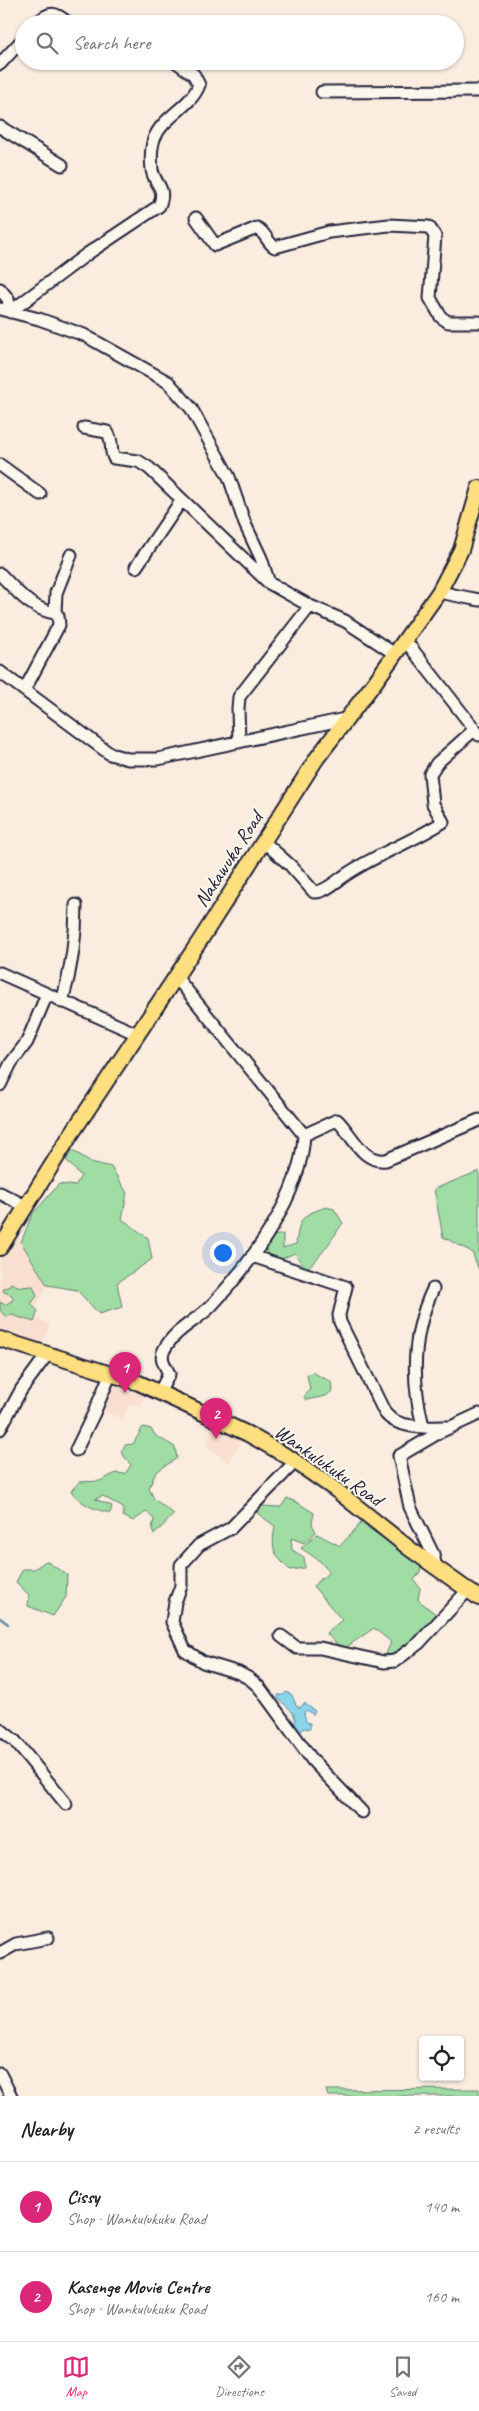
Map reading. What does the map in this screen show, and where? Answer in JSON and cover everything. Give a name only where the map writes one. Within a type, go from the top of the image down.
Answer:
[{"type":"main road","name":"Nakawuka Road","points":[[0,1248],[317,758],[395,654],[438,592],[461,550],[479,488]]},
{"type":"main road","name":"Wankulukuku Road","points":[[0,1340],[46,1356],[139,1383],[248,1434],[296,1462],[473,1594]]},
{"type":"street","points":[[45,15],[51,13],[58,15]]},
{"type":"street","points":[[0,64],[15,48]]},
{"type":"street","points":[[3,312],[158,206],[163,197],[160,184],[152,171],[154,139],[194,94],[199,85],[194,75],[187,70]]},
{"type":"street","points":[[322,92],[479,91]]},
{"type":"street","points":[[0,127],[62,165]]},
{"type":"street","points":[[196,218],[215,245],[257,228],[275,247],[329,232],[389,225],[429,227],[435,236],[430,298],[441,318],[448,322],[479,322]]},
{"type":"street","points":[[0,289],[8,299],[3,312]]},
{"type":"street","points":[[3,312],[60,325],[84,335],[158,374],[182,396],[229,477],[245,524],[261,558],[269,583]]},
{"type":"street","points":[[84,428],[107,432],[111,439],[110,452],[114,458],[138,461],[149,468],[181,501],[269,583],[310,606],[345,621],[395,654]]},
{"type":"street","points":[[0,465],[40,494]]},
{"type":"street","points":[[136,568],[181,501]]},
{"type":"street","points":[[25,689],[59,625],[58,616],[55,613],[56,593],[71,555]]},
{"type":"street","points":[[0,574],[21,597],[45,612],[55,613]]},
{"type":"street","points":[[438,592],[479,600]]},
{"type":"street","points":[[239,742],[239,697],[310,606]]},
{"type":"street","points":[[263,841],[291,866],[314,892],[320,891],[355,869],[415,839],[443,822],[433,804],[430,774],[436,763],[477,733],[405,640]]},
{"type":"street","points":[[0,672],[25,689],[96,745],[118,757],[158,759],[345,719]]},
{"type":"street","points":[[62,1002],[75,936],[76,905]]},
{"type":"street","points":[[0,974],[137,1034]]},
{"type":"street","points":[[159,1393],[169,1374],[162,1358],[164,1349],[182,1326],[210,1306],[252,1256],[274,1220],[296,1177],[304,1134],[176,977]]},
{"type":"street","points":[[0,1086],[11,1063],[27,1042],[47,994]]},
{"type":"street","points":[[304,1134],[337,1120],[364,1152],[379,1161],[386,1160],[479,1120]]},
{"type":"street","points":[[0,1193],[27,1208]]},
{"type":"street","points":[[252,1256],[346,1286],[339,1315],[340,1322],[385,1412],[389,1417],[399,1422],[423,1426],[450,1427]]},
{"type":"street","points":[[423,1426],[415,1391],[414,1370],[421,1317],[433,1288]]},
{"type":"street","points":[[0,1429],[21,1390],[46,1356]]},
{"type":"street","points":[[76,1450],[94,1414],[110,1375]]},
{"type":"street","points":[[436,1568],[433,1554],[410,1507],[400,1470],[399,1456],[450,1427],[479,1414]]},
{"type":"street","points":[[296,1462],[231,1528],[199,1545],[181,1565],[181,1586],[175,1602],[172,1622],[185,1650],[194,1657],[239,1673],[259,1688],[313,1761],[362,1812]]},
{"type":"street","points":[[281,1636],[297,1648],[320,1648],[384,1662],[395,1661],[419,1643],[473,1594]]},
{"type":"street","points":[[0,1729],[14,1741],[66,1804]]},
{"type":"street","points":[[0,1953],[16,1944],[48,1938]]},
{"type":"street","points":[[0,2074],[11,2096]]},
{"type":"shaded area","points":[[17,1236],[49,1283],[31,1317],[50,1324],[41,1349],[0,1336],[0,1259]]},
{"type":"shaded area","points":[[109,1379],[146,1391],[140,1407],[129,1404],[123,1419],[97,1409]]},
{"type":"shaded area","points":[[214,1422],[244,1434],[229,1463],[206,1447]]},
{"type":"green space","points":[[72,1150],[91,1162],[111,1167],[127,1193],[122,1219],[148,1238],[152,1259],[117,1283],[122,1307],[99,1314],[77,1290],[47,1285],[21,1242],[32,1215],[59,1184],[75,1186],[81,1176],[66,1160]]},
{"type":"green space","points":[[479,1171],[479,1270],[472,1252],[443,1237],[434,1189]]},
{"type":"green space","points":[[326,1207],[334,1209],[343,1223],[325,1249],[310,1266],[305,1269],[295,1253],[279,1260],[265,1256],[270,1237],[283,1234],[283,1248],[296,1244],[300,1223],[303,1219],[311,1213]]},
{"type":"green space","points":[[11,1283],[20,1287],[33,1286],[37,1296],[31,1304],[38,1311],[34,1322],[12,1315],[6,1317],[0,1310],[0,1302],[5,1305],[13,1300],[12,1295],[4,1292],[3,1288],[8,1287]]},
{"type":"green space","points":[[312,1372],[331,1382],[332,1391],[326,1396],[306,1400],[304,1397],[310,1389],[307,1375]]},
{"type":"green space","points":[[143,1427],[151,1429],[156,1436],[175,1447],[177,1458],[156,1472],[149,1488],[154,1499],[174,1514],[154,1535],[152,1529],[154,1519],[146,1512],[133,1521],[123,1516],[123,1508],[103,1496],[95,1499],[112,1506],[110,1513],[88,1506],[71,1491],[79,1482],[100,1481],[116,1473],[125,1474],[131,1465],[121,1452],[125,1445],[133,1444]]},
{"type":"green space","points":[[287,1498],[314,1513],[312,1524],[316,1532],[304,1543],[291,1538],[292,1550],[304,1557],[305,1568],[290,1570],[280,1560],[275,1551],[273,1540],[275,1526],[257,1513],[262,1506],[281,1507]]},
{"type":"green space","points":[[361,1523],[421,1564],[420,1572],[414,1580],[420,1588],[418,1600],[437,1615],[402,1650],[384,1659],[391,1642],[374,1628],[342,1650],[326,1633],[342,1620],[313,1586],[329,1572],[321,1562],[301,1548],[317,1534],[340,1546]]},
{"type":"green space","points":[[46,1561],[67,1575],[66,1597],[53,1616],[28,1606],[29,1595],[16,1582],[23,1569],[34,1569]]},
{"type":"green space","points":[[479,2089],[479,2096],[328,2096],[326,2090]]},
{"type":"water","points":[[286,1692],[292,1695],[296,1705],[300,1708],[304,1703],[315,1711],[313,1715],[307,1710],[304,1712],[306,1722],[310,1723],[310,1729],[304,1728],[298,1735],[290,1730],[294,1726],[295,1721],[293,1713],[278,1699],[278,1695],[284,1695]]},
{"type":"waterway","points":[[0,1618],[8,1624]]},
{"type":"place","name":"Cissy","points":[[125,1393]]},
{"type":"place","name":"Kasenge Movie Centre","points":[[216,1439]]}]
